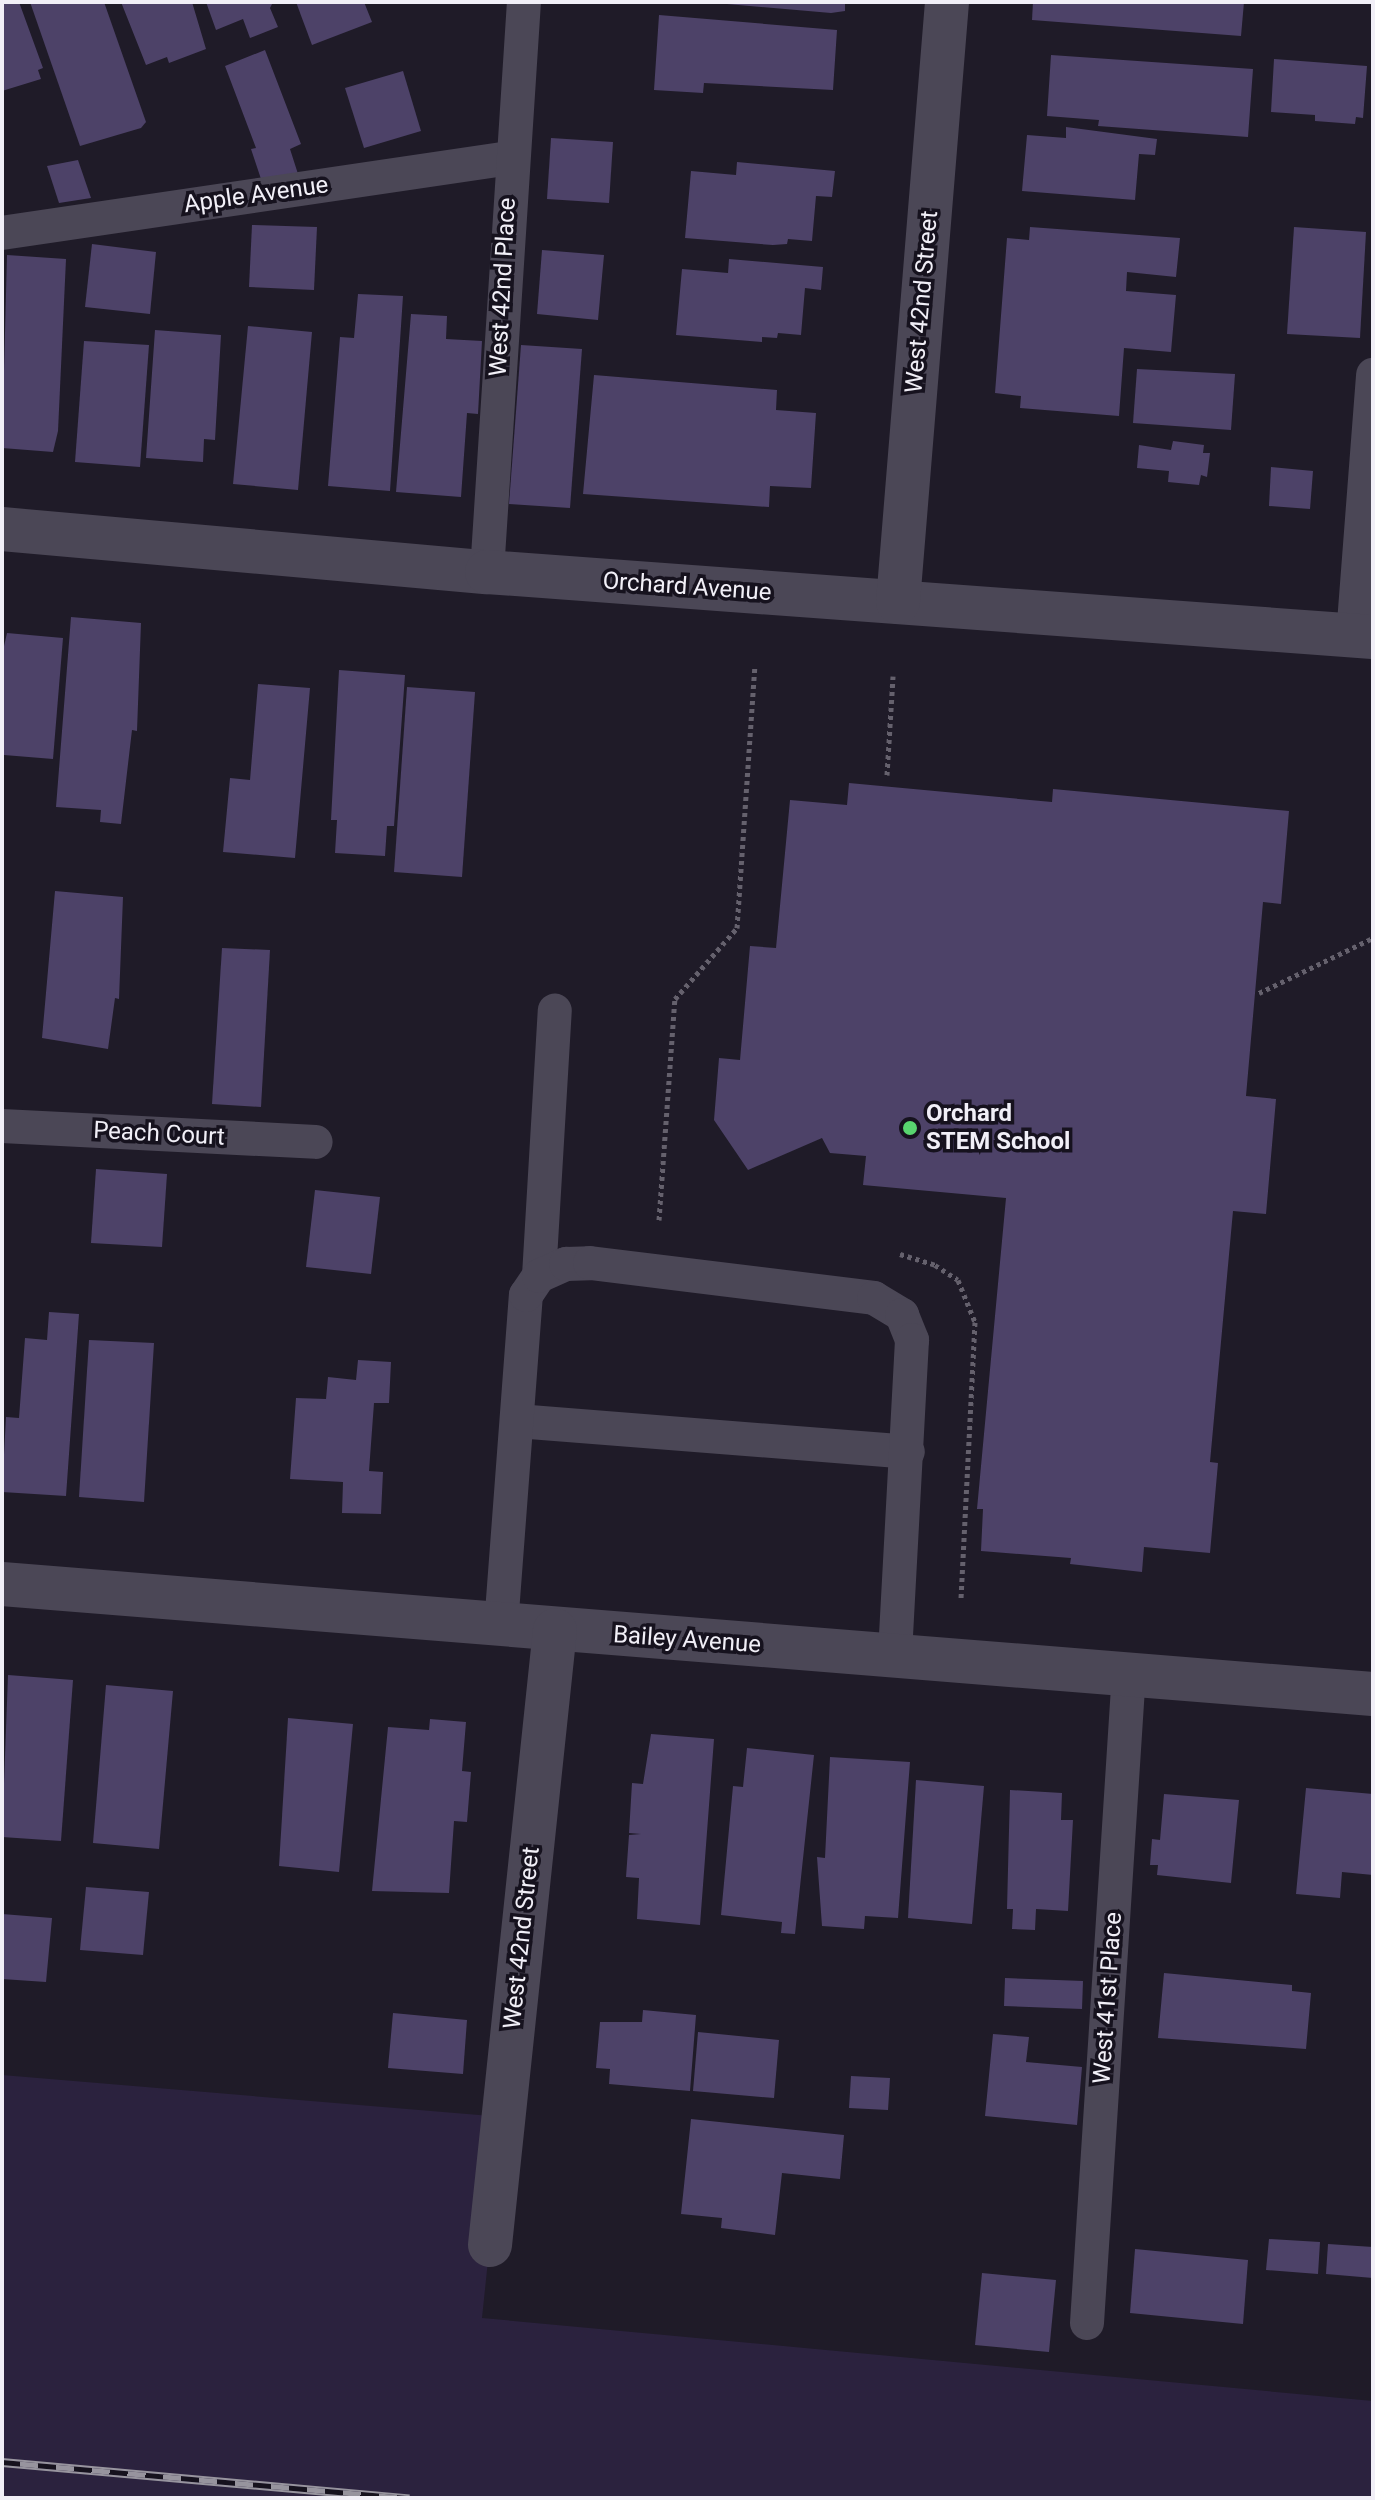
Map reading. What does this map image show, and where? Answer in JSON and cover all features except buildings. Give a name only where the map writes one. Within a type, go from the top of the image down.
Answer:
[{"type":"street","name":"West 42nd Street","points":[[898,602],[947,2]]},
{"type":"street","name":"Orchard Avenue","points":[[2,529],[487,572],[1363,636]]},
{"type":"street","name":"Bailey Avenue","points":[[2,1584],[501,1626],[1129,1672],[1373,1694]]},
{"type":"street","name":"West 42nd Street","points":[[490,2245],[555,1630]]},
{"type":"lane","name":"West 42nd Place","points":[[487,572],[510,158],[524,2]]},
{"type":"lane","name":"Apple Avenue","points":[[2,233],[510,158]]},
{"type":"lane","points":[[1363,636],[1373,375]]},
{"type":"lane","points":[[501,1626],[526,1295],[539,1276],[555,1010]]},
{"type":"lane","name":"Peach Court","points":[[2,1126],[316,1142]]},
{"type":"lane","points":[[539,1276],[566,1264],[590,1263],[874,1298],[902,1315],[912,1340],[895,1655]]},
{"type":"lane","points":[[517,1421],[908,1452]]},
{"type":"lane","name":"West 41st Place","points":[[1087,2323],[1129,1672]]},
{"type":"path","points":[[658,1235],[675,999],[737,928],[755,666]]},
{"type":"path","points":[[887,775],[893,676]]},
{"type":"path","points":[[1259,993],[1373,938]]},
{"type":"path","points":[[894,1254],[935,1265],[958,1280],[975,1322],[961,1600]]},
{"type":"shaded area","points":[[2,2075],[503,2117],[482,2318],[1373,2401],[1373,2498],[2,2498]]},
{"type":"railway","points":[[2,2462],[409,2498]]},
{"type":"place","name":"Orchard STEM School","points":[[910,1128]]}]
